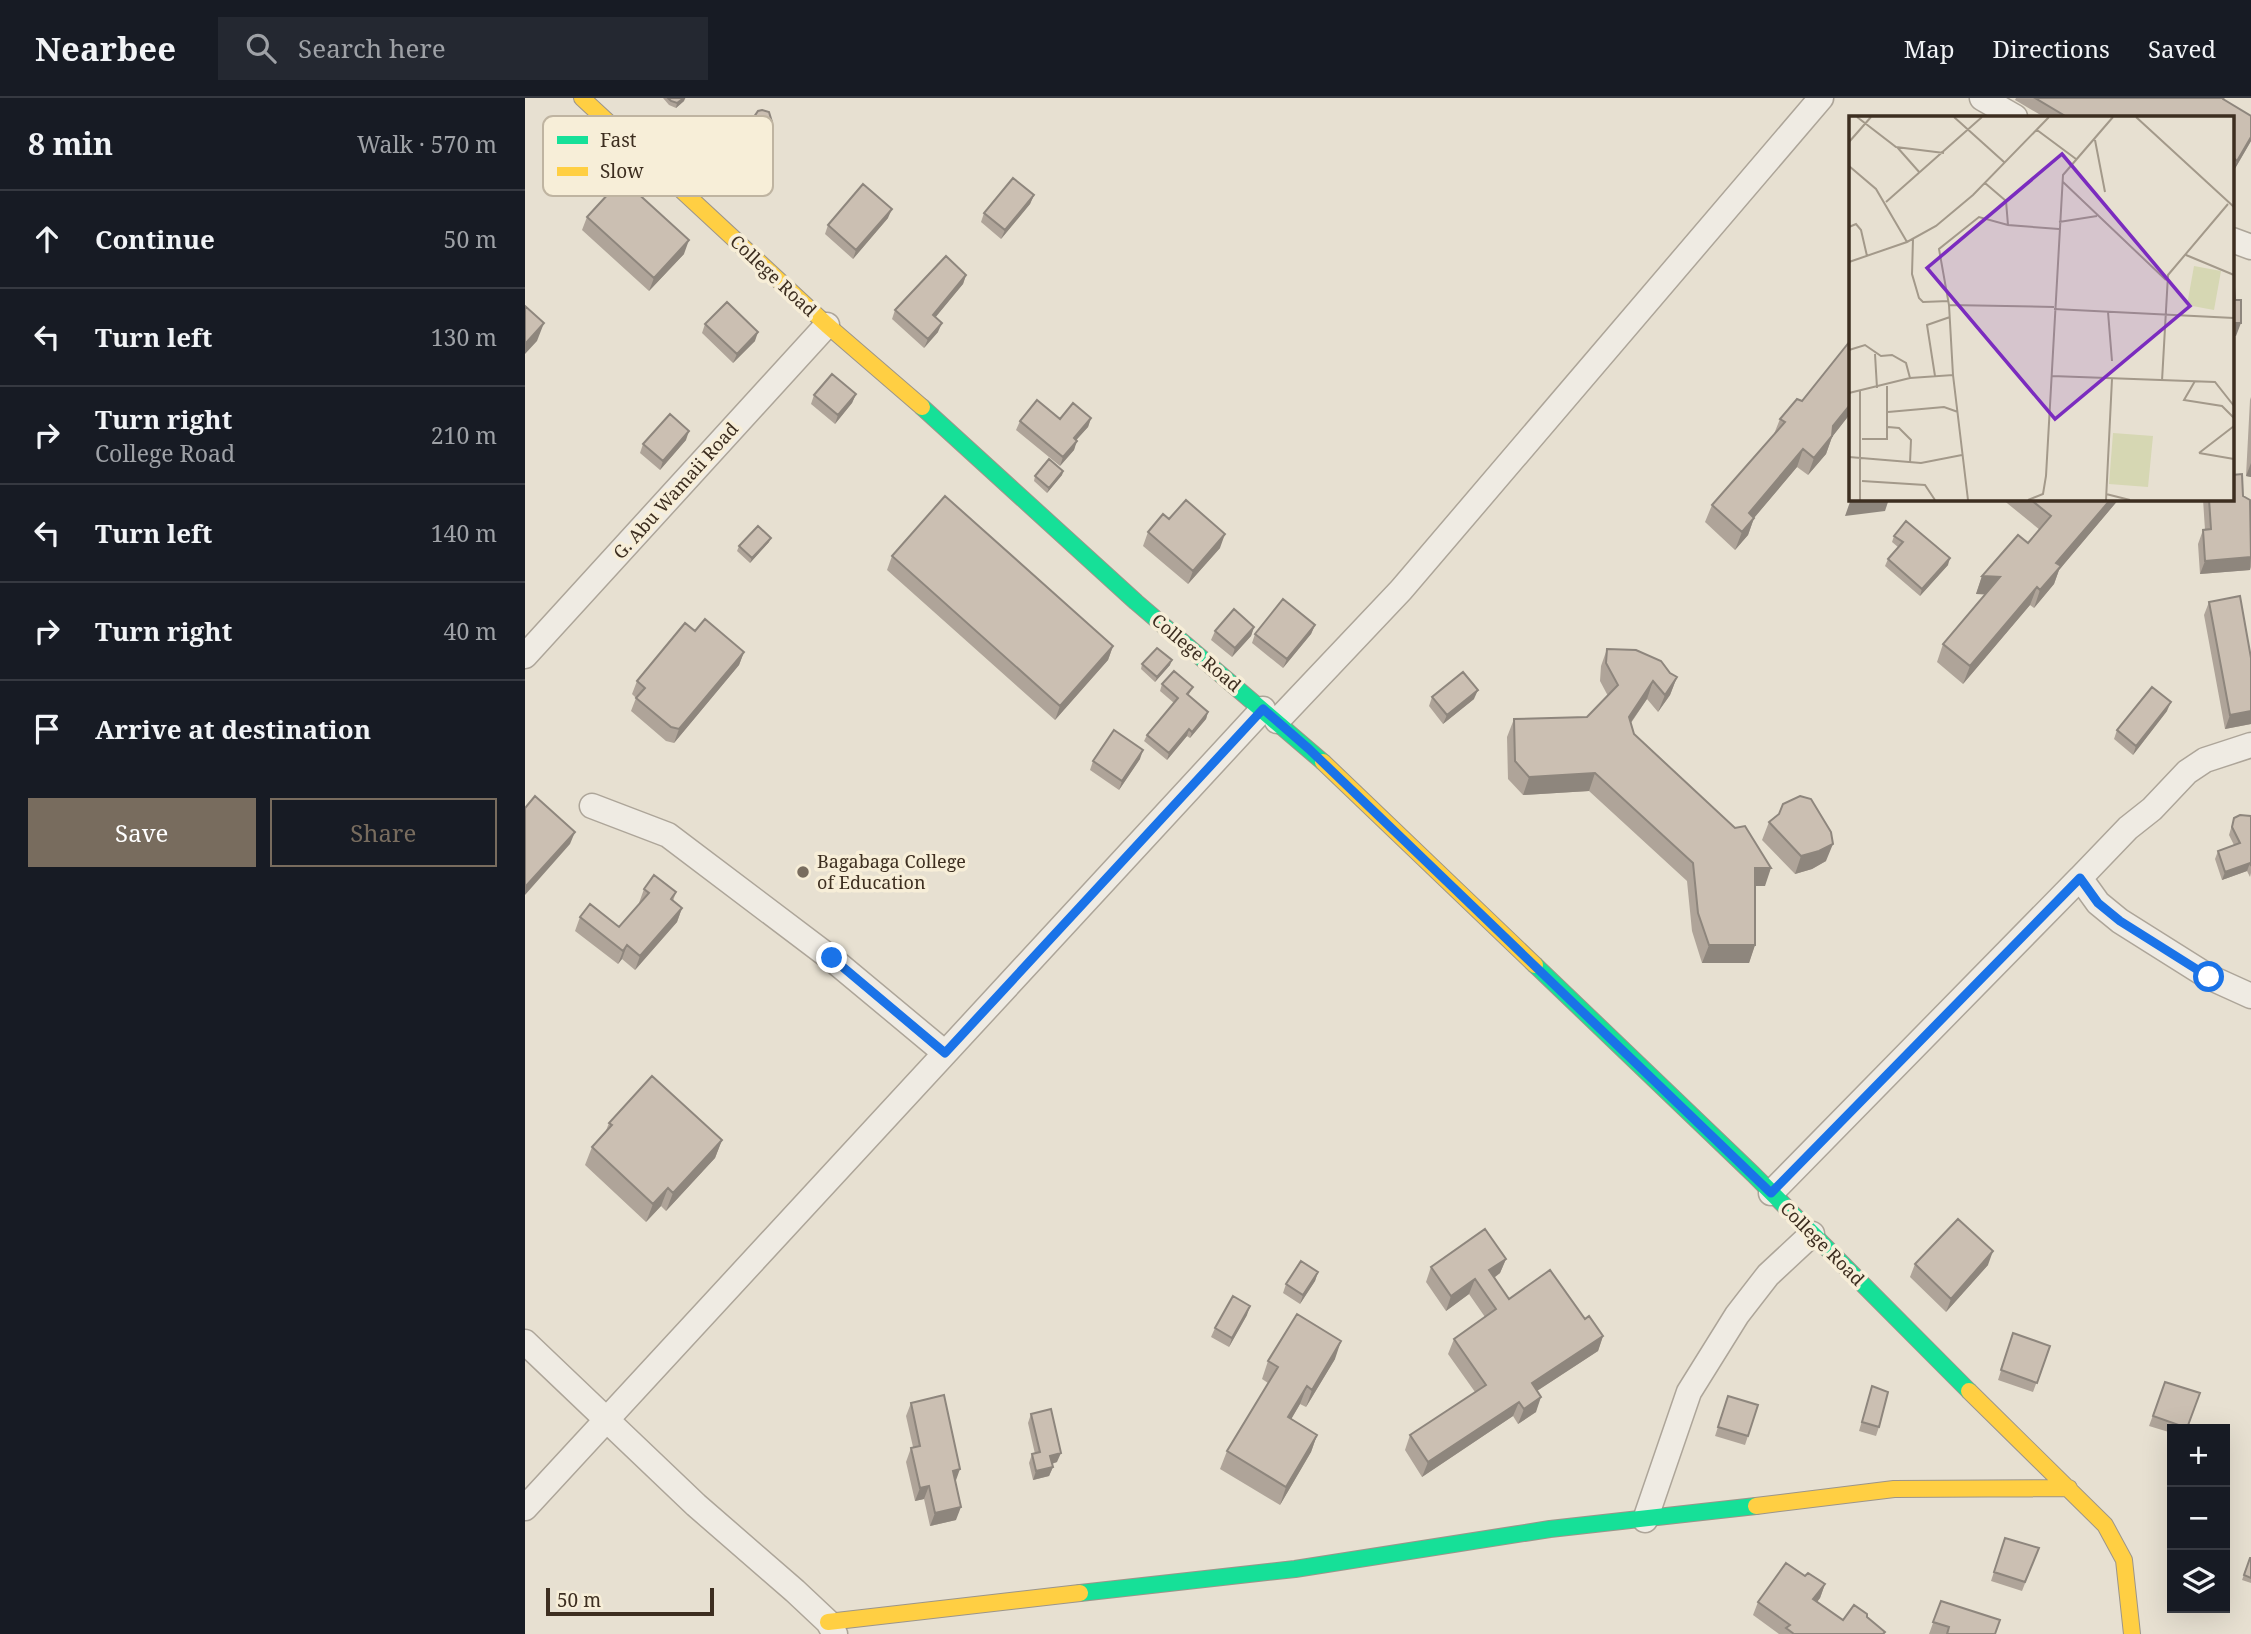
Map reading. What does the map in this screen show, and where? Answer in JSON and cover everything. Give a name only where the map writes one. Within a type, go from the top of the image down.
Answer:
[{"type":"street","name":"College Road","points":[[582,98],[601,116]]},
{"type":"street","points":[[525,1508],[945,1053],[1270,715],[1401,590],[1821,98]]},
{"type":"street","points":[[1982,98],[2013,116]]},
{"type":"street","name":"College Road","points":[[687,196],[827,326],[973,452],[1136,602],[1270,715],[1771,1193],[2069,1488],[2105,1525],[2124,1560],[2132,1634]]},
{"type":"street","points":[[2233,240],[2251,247]]},
{"type":"street","name":"G. Abu Wamaii Road","points":[[525,656],[827,326]]},
{"type":"street","points":[[1771,1193],[2128,828],[2152,809],[2187,772],[2204,760],[2251,746]]},
{"type":"street","points":[[591,806],[668,835],[832,958],[945,1053]]},
{"type":"street","points":[[2080,878],[2098,903],[2120,921],[2209,977],[2251,996]]},
{"type":"street","points":[[1645,1520],[1689,1392],[1737,1315],[1768,1275],[1812,1234]]},
{"type":"street","points":[[525,1342],[606,1421],[831,1628],[1295,1569],[1550,1528],[1645,1520],[1894,1489],[2069,1488]]},
{"type":"building","points":[[668,98],[684,98],[677,103]]},
{"type":"building","points":[[2035,98],[2223,98],[2251,116],[2251,137],[2237,161],[2235,159],[2233,162],[2233,116],[2065,116]]},
{"type":"building","points":[[758,111],[769,112],[770,116],[755,116]]},
{"type":"building","points":[[1013,178],[1034,195],[1005,230],[984,213]]},
{"type":"building","points":[[863,184],[892,209],[856,250],[828,225]]},
{"type":"building","points":[[606,196],[641,196],[689,240],[654,278],[587,217]]},
{"type":"building","points":[[946,256],[966,275],[933,315],[942,323],[928,339],[895,310]]},
{"type":"building","points":[[2233,287],[2235,300],[2241,300],[2241,323],[2235,323],[2234,334]]},
{"type":"building","points":[[727,302],[758,332],[737,354],[705,324]]},
{"type":"building","points":[[525,306],[544,323],[525,344]]},
{"type":"building","points":[[1849,342],[1849,406],[1833,426],[1832,436],[1814,458],[1803,449],[1749,513],[1754,518],[1742,532],[1712,505],[1785,422],[1780,419],[1797,399],[1802,401]]},
{"type":"building","points":[[832,374],[856,394],[838,415],[814,395]]},
{"type":"building","points":[[1037,400],[1060,419],[1073,403],[1091,418],[1074,438],[1077,441],[1063,457],[1020,421]]},
{"type":"building","points":[[670,414],[689,431],[663,461],[643,444]]},
{"type":"building","points":[[1049,459],[1063,471],[1049,488],[1035,476]]},
{"type":"building","points":[[2242,474],[2243,496],[2250,500],[2251,557],[2205,561],[2203,530],[2211,529],[2209,500],[2233,500],[2233,475]]},
{"type":"building","points":[[945,496],[1113,646],[1060,706],[892,556]]},
{"type":"building","points":[[1186,500],[1225,534],[1193,571],[1148,532],[1163,514],[1169,519]]},
{"type":"building","points":[[2031,500],[2110,500],[2056,563],[2061,566],[2040,590],[2037,587],[1970,666],[1943,644],[2000,577],[1982,576],[2018,535],[2028,543],[2051,516]]},
{"type":"building","points":[[1906,521],[1950,558],[1922,589],[1888,559],[1903,542],[1894,536]]},
{"type":"building","points":[[758,526],[771,538],[752,558],[739,546]]},
{"type":"building","points":[[2240,596],[2251,658],[2251,711],[2230,715],[2209,602]]},
{"type":"building","points":[[1283,599],[1315,625],[1287,659],[1255,634]]},
{"type":"building","points":[[1234,609],[1254,627],[1235,648],[1215,631]]},
{"type":"building","points":[[705,619],[744,652],[679,729],[671,727],[636,698],[645,688],[637,681],[685,623],[695,631]]},
{"type":"building","points":[[1157,648],[1172,660],[1157,677],[1142,664]]},
{"type":"building","points":[[1607,649],[1636,650],[1661,661],[1670,673],[1677,677],[1665,695],[1653,681],[1629,717],[1634,734],[1735,828],[1745,826],[1771,868],[1755,868],[1755,945],[1709,945],[1698,913],[1693,863],[1595,773],[1529,777],[1515,761],[1514,719],[1587,717],[1618,685],[1606,663]]},
{"type":"building","points":[[1174,671],[1193,687],[1187,694],[1208,712],[1192,732],[1189,729],[1169,753],[1147,735],[1178,698],[1162,684]]},
{"type":"building","points":[[1463,672],[1478,690],[1447,715],[1432,697]]},
{"type":"building","points":[[2152,687],[2171,702],[2136,746],[2117,730]]},
{"type":"building","points":[[1114,730],[1143,750],[1122,781],[1093,761]]},
{"type":"building","points":[[535,796],[575,832],[525,887],[525,808]]},
{"type":"building","points":[[1800,796],[1811,799],[1831,832],[1833,844],[1801,856],[1769,822],[1779,814],[1783,804]]},
{"type":"building","points":[[2240,815],[2251,816],[2251,866],[2250,863],[2225,872],[2218,851],[2240,843],[2232,827],[2234,818]]},
{"type":"building","points":[[654,875],[676,892],[671,899],[682,908],[640,956],[627,945],[623,951],[580,917],[590,904],[619,927],[649,893],[644,889]]},
{"type":"building","points":[[652,1076],[722,1140],[673,1193],[668,1188],[653,1204],[592,1147],[612,1125],[609,1123]]},
{"type":"building","points":[[1958,1219],[1993,1251],[1951,1299],[1915,1264]]},
{"type":"building","points":[[1485,1229],[1506,1259],[1489,1270],[1509,1299],[1550,1270],[1585,1319],[1589,1316],[1603,1336],[1532,1383],[1541,1397],[1524,1409],[1519,1402],[1428,1462],[1410,1435],[1486,1385],[1454,1339],[1496,1309],[1475,1279],[1451,1296],[1431,1267]]},
{"type":"building","points":[[1301,1261],[1318,1272],[1303,1295],[1286,1284]]},
{"type":"building","points":[[1233,1296],[1250,1306],[1232,1338],[1215,1328]]},
{"type":"building","points":[[1297,1314],[1341,1341],[1312,1390],[1307,1386],[1288,1417],[1317,1435],[1286,1487],[1227,1451],[1278,1367],[1268,1361]]},
{"type":"building","points":[[2013,1333],[2050,1346],[2037,1383],[2001,1370]]},
{"type":"building","points":[[2165,1382],[2200,1393],[2188,1424],[2176,1424],[2153,1416]]},
{"type":"building","points":[[1872,1386],[1888,1392],[1879,1427],[1862,1422]]},
{"type":"building","points":[[944,1395],[960,1469],[953,1471],[961,1507],[935,1513],[929,1486],[920,1488],[911,1448],[920,1446],[911,1403]]},
{"type":"building","points":[[1728,1396],[1758,1405],[1748,1436],[1718,1427]]},
{"type":"building","points":[[1051,1409],[1061,1453],[1050,1456],[1053,1467],[1036,1471],[1032,1454],[1040,1452],[1031,1414]]},
{"type":"building","points":[[2005,1538],[2039,1548],[2025,1582],[1994,1572]]},
{"type":"building","points":[[2251,1558],[2251,1578],[2244,1575]]},
{"type":"building","points":[[1786,1563],[1805,1576],[1808,1573],[1825,1584],[1813,1599],[1843,1620],[1854,1605],[1885,1632],[1794,1634],[1786,1628],[1790,1625],[1758,1602]]},
{"type":"building","points":[[1941,1601],[2000,1620],[1995,1634],[1947,1634],[1949,1627],[1933,1622]]},
{"type":"traffic: fast","points":[[922,407],[1136,602],[1323,762]]},
{"type":"traffic: fast","points":[[1535,965],[1753,1174],[1969,1391]]},
{"type":"traffic: fast","points":[[1080,1593],[1295,1569],[1550,1529],[1756,1506]]},
{"type":"traffic: slow","points":[[582,98],[601,116]]},
{"type":"traffic: slow","points":[[688,196],[827,325],[922,407]]},
{"type":"traffic: slow","points":[[1323,762],[1535,965]]},
{"type":"traffic: slow","points":[[1969,1391],[2105,1525],[2124,1560],[2132,1634]]},
{"type":"traffic: slow","points":[[1756,1506],[1894,1489],[2069,1488]]},
{"type":"traffic: slow","points":[[828,1622],[1080,1593]]},
{"type":"place","name":"Bagabaga College of Education","points":[[803,872]]},
{"type":"route","points":[[832,958],[945,1053],[1263,709],[1309,749],[1771,1193],[2080,878],[2098,903],[2120,921],[2209,977]]}]
